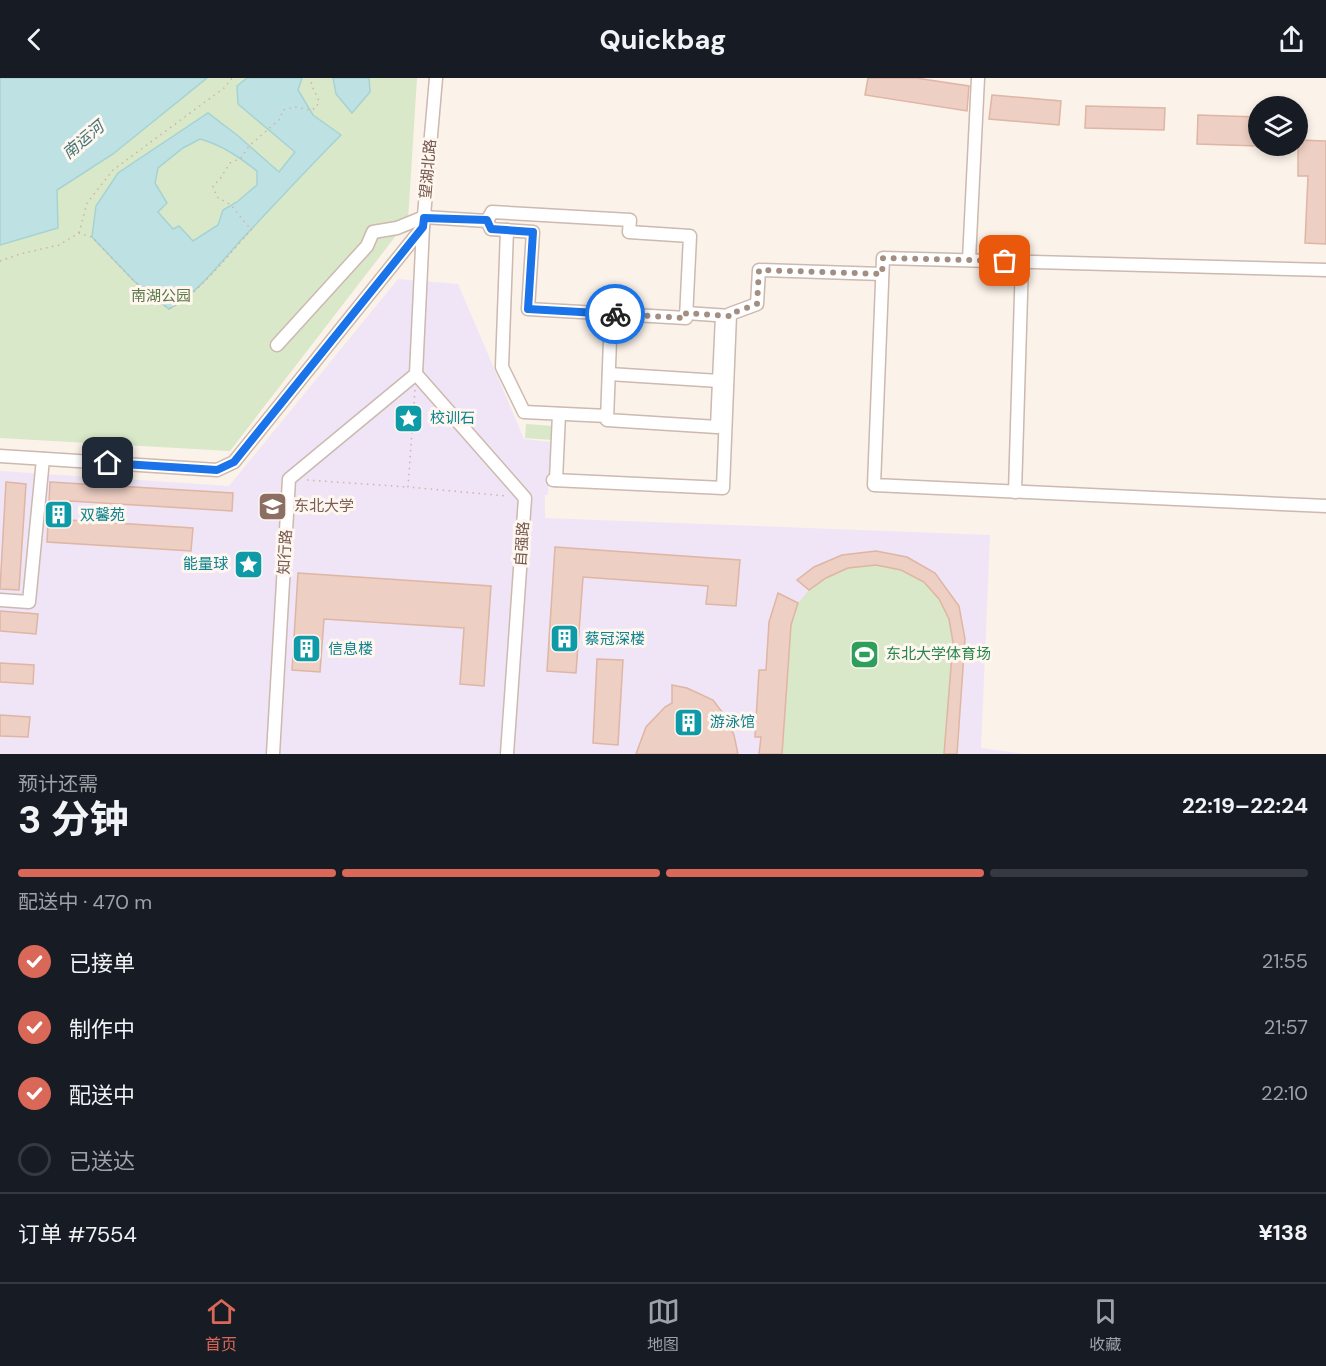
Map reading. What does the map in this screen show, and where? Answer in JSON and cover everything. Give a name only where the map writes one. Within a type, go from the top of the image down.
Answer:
[{"type":"street","name":"望湖北路","points":[[416,374],[424,222],[436,78]]},
{"type":"street","points":[[969,260],[978,78]]},
{"type":"street","points":[[487,220],[492,212],[630,220],[629,232],[690,236],[686,318],[528,309],[534,215]]},
{"type":"street","points":[[277,345],[367,246],[373,232],[424,222],[487,220]]},
{"type":"street","points":[[487,220],[491,229],[533,232]]},
{"type":"street","points":[[0,456],[217,470],[234,462],[424,222]]},
{"type":"street","points":[[507,230],[502,367],[524,412],[607,416]]},
{"type":"street","points":[[1326,270],[883,258],[874,485],[1326,506]]},
{"type":"street","points":[[1016,492],[1022,262]]},
{"type":"street","points":[[686,313],[726,316],[757,304],[759,270],[882,274]]},
{"type":"street","points":[[611,314],[607,420],[717,427],[718,381],[726,316]]},
{"type":"street","points":[[559,414],[555,480],[723,488],[726,316]]},
{"type":"street","points":[[289,479],[416,374],[525,498]]},
{"type":"street","points":[[609,374],[718,381]]},
{"type":"street","points":[[0,600],[29,602],[43,459]]},
{"type":"street","name":"知行路","points":[[273,754],[289,479]]},
{"type":"street","name":"自强路","points":[[507,754],[525,498]]},
{"type":"path","points":[[0,261],[59,245],[79,233],[87,203],[113,170],[224,88],[232,78]]},
{"type":"path","points":[[79,233],[92,237],[134,280],[169,309],[181,302],[206,279],[252,229],[231,206],[217,197],[213,186],[230,163],[241,158],[249,146],[280,119],[283,110],[296,107],[310,110],[316,108],[319,101],[311,84],[313,78]]},
{"type":"path","points":[[408,487],[416,374]]},
{"type":"path","points":[[289,479],[525,498]]},
{"type":"shaded area","name":"东北大学","points":[[398,279],[458,284],[524,439],[551,442],[548,495],[545,495],[545,518],[990,535],[981,748],[1025,754],[0,754],[0,471],[229,486]]},
{"type":"green space","name":"南湖公园","points":[[0,78],[113,154],[207,78],[417,78],[408,220],[230,451],[0,438]]},
{"type":"green space","points":[[526,424],[553,426],[552,440],[525,438]]},
{"type":"green space","name":"东北大学体育场","points":[[876,551],[907,557],[935,573],[959,606],[965,639],[957,754],[759,754],[761,738],[755,737],[759,670],[766,670],[769,622],[778,593],[798,603],[809,590],[797,580],[814,567],[842,555]]},
{"type":"water","name":"南运河","points":[[0,78],[207,78],[113,154],[57,190],[58,228],[0,245]]},
{"type":"water","points":[[247,78],[302,78],[298,90],[313,115],[341,135],[208,277],[190,295],[169,309],[134,281],[92,237],[96,206],[118,173],[208,113],[279,172],[295,152],[238,104],[237,86]],"holes":[[[200,139],[230,152],[257,171],[257,185],[237,202],[223,210],[218,225],[193,241],[179,226],[173,229],[158,212],[167,203],[155,183],[158,168],[183,148]]]},
{"type":"water","points":[[333,78],[369,78],[370,92],[352,113],[336,94]]},
{"type":"building","points":[[868,78],[916,78],[969,86],[967,111],[865,95]]},
{"type":"building","points":[[992,95],[1061,101],[1059,125],[989,119]]},
{"type":"building","points":[[1086,106],[1165,108],[1164,130],[1085,128]]},
{"type":"building","points":[[1198,115],[1248,117],[1248,146],[1197,144]]},
{"type":"building","points":[[1308,140],[1326,141],[1326,244],[1305,243],[1308,176],[1298,176],[1298,156],[1308,156]]},
{"type":"building","points":[[6,482],[26,484],[19,590],[0,589]]},
{"type":"building","name":"双馨苑","points":[[50,482],[233,493],[232,511],[70,501],[69,520],[193,528],[191,551],[47,542]]},
{"type":"building","name":"蔡冠深楼","points":[[555,547],[740,560],[736,606],[706,604],[708,586],[583,577],[576,673],[547,671]]},
{"type":"building","points":[[876,551],[907,557],[935,573],[959,606],[965,639],[957,754],[944,754],[953,642],[949,619],[939,599],[924,582],[901,570],[876,565],[848,568],[826,578],[809,590],[797,580],[814,567],[842,555]]},
{"type":"building","name":"信息楼","points":[[298,573],[491,586],[484,686],[460,684],[464,628],[324,619],[320,672],[292,670]]},
{"type":"building","points":[[778,593],[798,603],[791,625],[782,754],[759,754],[761,737],[755,737],[759,670],[766,670],[769,622]]},
{"type":"building","points":[[0,611],[38,614],[36,634],[0,631]]},
{"type":"building","points":[[597,659],[623,660],[618,745],[593,743]]},
{"type":"building","points":[[0,663],[34,665],[33,684],[0,682]]},
{"type":"building","name":"游泳馆","points":[[672,685],[687,688],[713,700],[725,716],[734,735],[738,754],[636,754],[646,727],[665,707],[672,703]]},
{"type":"building","points":[[0,715],[30,717],[28,737],[0,736]]},
{"type":"way so far","points":[[615,314],[686,318],[686,313],[730,316],[730,314],[757,304],[759,270],[882,274],[883,258],[1005,261]]},
{"type":"place","name":"校训石","points":[[409,418]]},
{"type":"place","name":"东北大学","points":[[273,506]]},
{"type":"place","name":"双馨苑","points":[[59,515]]},
{"type":"place","name":"能量球","points":[[249,564]]},
{"type":"place","name":"蔡冠深楼","points":[[564,639]]},
{"type":"place","name":"信息楼","points":[[307,649]]},
{"type":"place","name":"东北大学体育场","points":[[865,654]]},
{"type":"place","name":"游泳馆","points":[[689,722]]},
{"type":"route","points":[[108,463],[217,470],[234,462],[423,227],[424,218],[487,220],[491,229],[533,232],[528,309],[615,314]]}]
